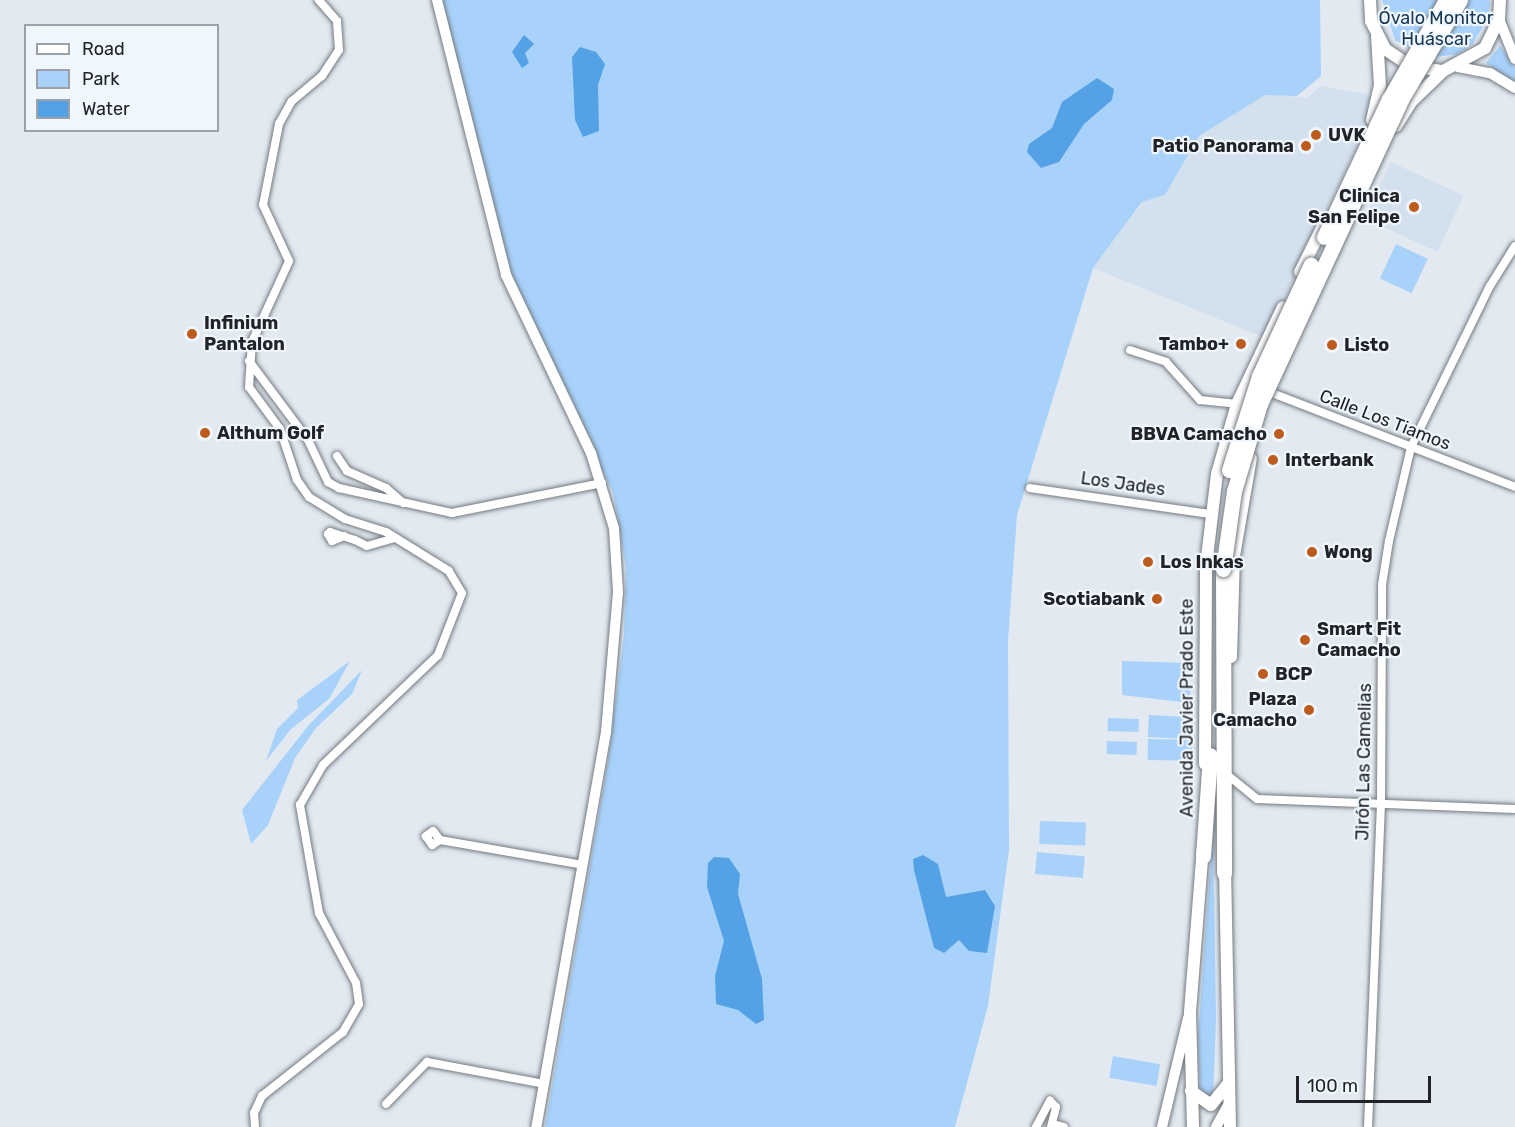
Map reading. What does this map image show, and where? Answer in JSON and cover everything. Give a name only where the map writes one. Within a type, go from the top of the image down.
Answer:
[{"type":"highway","points":[[1203,856],[1219,569],[1227,476],[1259,376],[1389,99],[1446,0]]},
{"type":"highway","points":[[1224,873],[1219,569],[1234,491],[1260,404],[1402,98],[1460,0]]},
{"type":"main road","points":[[1370,0],[1371,21],[1377,36],[1410,66],[1443,70],[1458,67],[1485,48],[1499,20],[1500,0]]},
{"type":"main road","name":"Avenida Javier Prado Este","points":[[1193,1127],[1190,1012],[1203,856],[1211,514],[1237,404],[1377,111],[1377,36]]},
{"type":"main road","points":[[1230,1127],[1224,873],[1230,777],[1236,533],[1271,394],[1399,119],[1443,70]]},
{"type":"main road","points":[[1335,200],[1348,201],[1355,212]]},
{"type":"main road","points":[[1191,1091],[1211,1105],[1228,1083]]},
{"type":"street","points":[[255,1127],[254,1113],[262,1096],[343,1032],[359,1004],[356,983],[319,913],[300,805],[322,765],[438,655],[459,608],[462,593],[449,571],[394,538],[345,519],[309,497],[297,480],[284,435],[249,387],[252,342],[289,261],[263,205],[279,124],[292,101],[322,76],[339,50],[337,21],[319,0]]},
{"type":"street","points":[[437,0],[506,275],[526,326],[570,404],[602,483],[614,528],[618,592],[606,732],[536,1127]]},
{"type":"street","points":[[1365,0],[1371,21]]},
{"type":"street","points":[[1499,20],[1515,59]]},
{"type":"street","points":[[1458,67],[1490,73],[1515,88]]},
{"type":"street","name":"Jirón Las Camelias","points":[[1368,1127],[1381,804],[1382,585],[1411,447],[1490,286],[1515,246]]},
{"type":"street","points":[[1130,350],[1166,362],[1200,400],[1237,404]]},
{"type":"street","points":[[249,361],[308,440],[328,482],[403,503],[452,513],[602,483]]},
{"type":"street","name":"Calle Los Tiamos","points":[[1250,375],[1271,394],[1515,487]]},
{"type":"street","points":[[337,456],[347,471],[386,488],[403,503]]},
{"type":"street","name":"Los Jades","points":[[1030,488],[1211,514]]},
{"type":"street","points":[[344,536],[367,546],[394,538]]},
{"type":"street","points":[[1230,777],[1257,799],[1515,809]]},
{"type":"street","points":[[440,840],[583,865]]},
{"type":"street","points":[[1162,1127],[1190,1012]]},
{"type":"street","points":[[386,1104],[427,1062],[544,1084]]},
{"type":"street","points":[[1036,1127],[1047,1102],[1056,1107],[1052,1125],[1064,1127]]},
{"type":"street","points":[[1216,1127],[1229,1104]]},
{"type":"shaded area","points":[[1320,86],[1366,94],[1375,100],[1375,108],[1265,338],[1093,268],[1143,202],[1165,195],[1199,136],[1265,94],[1308,98]]},
{"type":"shaded area","name":"Clinica San Felipe","points":[[1391,162],[1464,196],[1437,252],[1365,218]]},
{"type":"green space","points":[[440,0],[1320,0],[1321,76],[1297,96],[1265,95],[1199,136],[1165,195],[1142,202],[1093,268],[1017,515],[1008,641],[1009,850],[988,1006],[955,1127],[545,1127],[608,761],[624,635],[626,567],[613,493],[508,272]]},
{"type":"green space","name":"Óvalo Monitor Huáscar","points":[[1382,0],[1489,0],[1490,2],[1488,18],[1472,45],[1458,54],[1427,58],[1395,40]]},
{"type":"green space","points":[[1500,46],[1515,67],[1515,82],[1486,63]]},
{"type":"green space","points":[[1396,244],[1428,259],[1412,293],[1380,278]]},
{"type":"green space","points":[[350,661],[329,699],[291,729],[266,761],[277,729],[298,708],[297,700]]},
{"type":"green space","points":[[1122,661],[1188,663],[1191,703],[1122,695]]},
{"type":"green space","points":[[362,670],[352,694],[316,728],[295,758],[268,825],[251,844],[242,810],[308,726]]},
{"type":"green space","points":[[1149,715],[1193,717],[1192,739],[1148,737]]},
{"type":"green space","points":[[1108,718],[1139,719],[1139,732],[1108,731]]},
{"type":"green space","points":[[1148,739],[1192,740],[1192,761],[1148,760]]},
{"type":"green space","points":[[1107,741],[1137,742],[1137,755],[1107,754]]},
{"type":"green space","points":[[1040,821],[1086,823],[1085,846],[1039,844]]},
{"type":"green space","points":[[1213,828],[1216,1018],[1213,1100],[1200,1091],[1198,1037]]},
{"type":"green space","points":[[1037,852],[1085,856],[1083,878],[1035,874]]},
{"type":"green space","points":[[1113,1056],[1160,1064],[1156,1086],[1109,1078]]},
{"type":"water","points":[[524,35],[534,44],[525,53],[529,63],[522,68],[512,52]]},
{"type":"water","points":[[580,47],[596,52],[605,64],[598,85],[599,131],[583,137],[575,120],[572,57]]},
{"type":"water","points":[[1097,78],[1114,89],[1112,100],[1084,124],[1059,162],[1041,168],[1027,152],[1029,144],[1052,128],[1062,102]]},
{"type":"water","points":[[923,855],[938,864],[946,897],[985,890],[995,906],[987,953],[969,951],[959,940],[944,953],[934,948],[914,870],[913,859]]},
{"type":"water","points":[[714,857],[729,858],[740,874],[738,894],[762,979],[764,1020],[756,1024],[738,1010],[716,1004],[715,976],[724,941],[707,887],[708,863]]},
{"type":"place","name":"UVK","points":[[1316,135]]},
{"type":"place","name":"Patio Panorama","points":[[1306,146]]},
{"type":"place","name":"Clinica San Felipe","points":[[1414,207]]},
{"type":"place","name":"Infinium Pantalon","points":[[192,334]]},
{"type":"place","name":"Tambo+","points":[[1241,344]]},
{"type":"place","name":"Listo","points":[[1332,345]]},
{"type":"place","name":"Althum Golf","points":[[205,433]]},
{"type":"place","name":"BBVA Camacho","points":[[1279,434]]},
{"type":"place","name":"Interbank","points":[[1273,460]]},
{"type":"place","name":"Wong","points":[[1312,552]]},
{"type":"place","name":"Los Inkas","points":[[1148,562]]},
{"type":"place","name":"Scotiabank","points":[[1157,599]]},
{"type":"place","name":"Smart Fit Camacho","points":[[1305,640]]},
{"type":"place","name":"BCP","points":[[1263,674]]},
{"type":"place","name":"Plaza Camacho","points":[[1309,710]]}]
